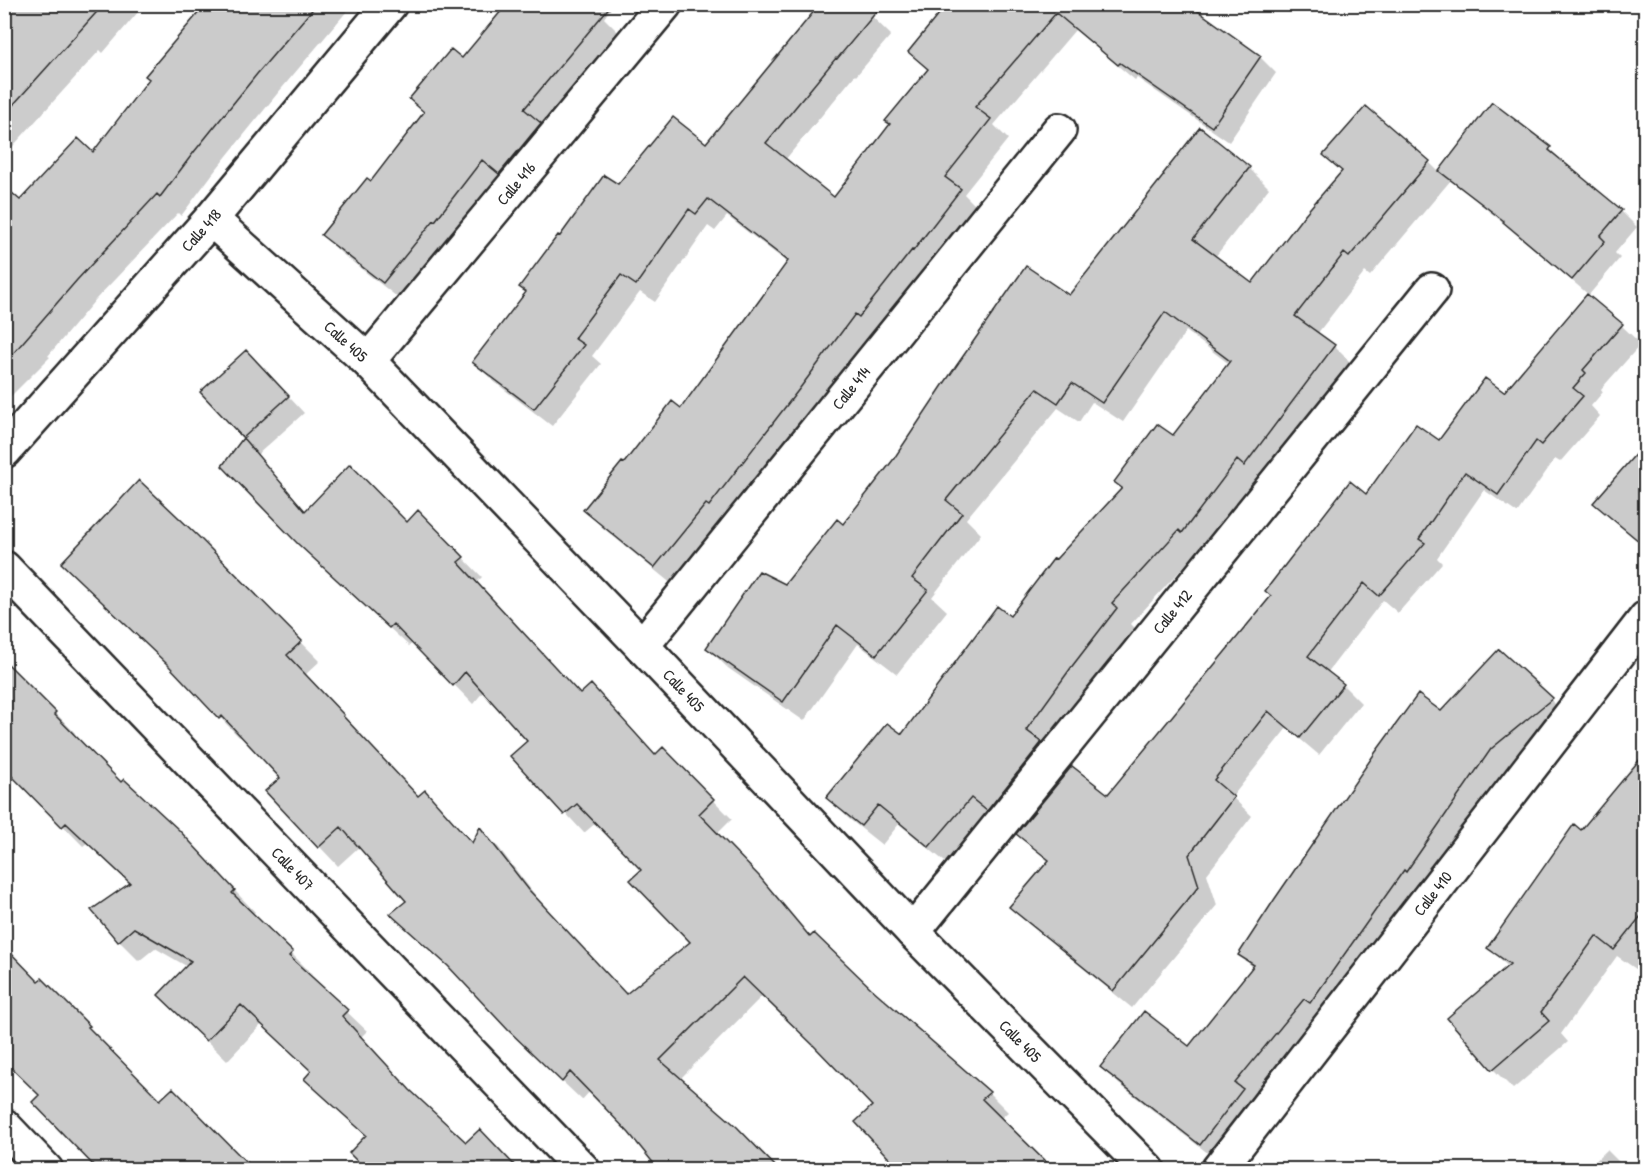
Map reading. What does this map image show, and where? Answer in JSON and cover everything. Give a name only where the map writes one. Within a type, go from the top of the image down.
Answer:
[{"type":"street","name":"Calle 418","points":[[4,451],[211,219],[390,4]]},
{"type":"street","name":"Calle 416","points":[[368,362],[665,4]]},
{"type":"street","name":"Calle 414","points":[[642,646],[1059,130]]},
{"type":"street","name":"Calle 405","points":[[211,219],[368,362],[913,932],[1148,1170]]},
{"type":"street","name":"Calle 412","points":[[913,932],[1432,290]]},
{"type":"street","name":"Calle 407","points":[[4,568],[583,1170]]},
{"type":"street","name":"Calle 410","points":[[1218,1170],[1646,618]]},
{"type":"street","points":[[4,1126],[46,1170]]},
{"type":"building","points":[[4,4],[104,4],[4,115]]},
{"type":"building","points":[[206,4],[317,4],[257,74],[160,197],[157,194],[77,280],[4,364],[4,186],[20,200],[78,138],[93,152],[149,79],[145,76]]},
{"type":"building","points":[[507,4],[612,4],[524,109],[541,123],[499,174],[482,160],[383,283],[321,235],[367,178],[371,181],[424,112],[409,99],[451,49],[462,58]]},
{"type":"building","points":[[820,4],[883,4],[766,143],[834,197],[890,124],[885,121],[928,69],[908,52],[947,4],[1188,4],[1261,56],[1212,127],[1120,63],[1118,65],[1056,13],[975,107],[991,119],[945,177],[961,189],[859,317],[855,314],[709,506],[706,504],[654,568],[583,510],[622,462],[624,463],[672,401],[681,408],[788,261],[708,199],[696,214],[689,209],[636,285],[621,275],[574,338],[584,345],[534,409],[472,362],[526,292],[519,287],[558,235],[560,236],[604,175],[618,184],[673,117],[706,143]]},
{"type":"building","points":[[1492,102],[1551,147],[1549,150],[1622,210],[1600,236],[1605,241],[1572,280],[1504,221],[1439,171]]},
{"type":"building","points":[[1366,106],[1430,161],[1349,257],[1344,253],[1295,316],[1335,345],[1244,466],[1237,460],[1182,533],[1179,530],[1112,603],[1117,608],[1026,730],[1042,742],[987,811],[971,798],[929,847],[878,805],[861,826],[826,798],[887,723],[902,734],[997,606],[1010,616],[1054,558],[1056,559],[1122,488],[1114,482],[1157,424],[1173,435],[1230,361],[1165,312],[1102,403],[1072,383],[1058,403],[1037,389],[946,500],[962,513],[912,578],[928,590],[876,655],[837,625],[783,702],[706,648],[759,571],[785,584],[837,519],[843,524],[893,460],[1026,266],[1069,295],[1200,127],[1250,167],[1193,239],[1252,283],[1305,214],[1342,171],[1323,155]]},
{"type":"building","points":[[1587,294],[1623,324],[1583,370],[1586,373],[1573,388],[1583,396],[1541,445],[1536,441],[1498,495],[1465,472],[1419,539],[1425,543],[1379,596],[1364,583],[1308,656],[1344,684],[1300,738],[1268,711],[1214,780],[1234,797],[1189,855],[1199,886],[1113,991],[1009,907],[1049,860],[1016,834],[1072,766],[1108,794],[1271,596],[1265,591],[1350,481],[1366,494],[1416,424],[1439,440],[1485,378],[1504,392]]},
{"type":"building","points":[[246,350],[289,396],[243,438],[200,392]]},
{"type":"building","points":[[243,438],[305,511],[350,464],[407,522],[418,510],[464,557],[458,562],[580,694],[591,684],[655,755],[663,747],[714,799],[699,814],[759,876],[810,937],[814,933],[871,988],[990,1092],[982,1099],[1054,1170],[900,1170],[855,1122],[872,1106],[743,977],[660,1060],[737,1127],[779,1170],[659,1170],[629,1133],[570,1072],[562,1082],[508,1030],[448,966],[390,914],[406,901],[341,827],[318,848],[265,791],[280,778],[222,716],[219,719],[168,665],[61,563],[139,480],[302,641],[287,655],[418,796],[425,790],[472,843],[480,827],[529,890],[626,994],[690,942],[630,880],[641,870],[577,804],[564,815],[510,756],[527,741],[465,672],[453,686],[393,624],[389,628],[298,544],[222,466]]},
{"type":"building","points":[[1646,442],[1646,547],[1593,503]]},
{"type":"building","points":[[1499,649],[1553,698],[1491,749],[1406,872],[1404,870],[1310,1003],[1304,999],[1235,1083],[1243,1089],[1200,1145],[1100,1067],[1144,1011],[1189,1046],[1254,965],[1238,955],[1375,753],[1418,694],[1441,711]]},
{"type":"building","points":[[4,660],[121,782],[124,779],[179,830],[235,890],[232,893],[293,952],[289,956],[348,1010],[342,1016],[410,1090],[466,1142],[480,1129],[519,1170],[366,1170],[349,1153],[366,1135],[304,1079],[311,1071],[241,1005],[206,1041],[158,995],[191,961],[134,928],[118,942],[91,910],[130,883],[66,823],[62,827],[4,768]]},
{"type":"building","points":[[1646,752],[1645,911],[1614,950],[1596,936],[1541,1012],[1549,1021],[1492,1070],[1447,1018],[1510,964],[1487,948],[1574,824],[1581,830]]},
{"type":"building","points":[[4,946],[38,981],[42,978],[160,1100],[173,1088],[254,1170],[98,1170],[32,1102],[39,1095],[4,1061]]}]
